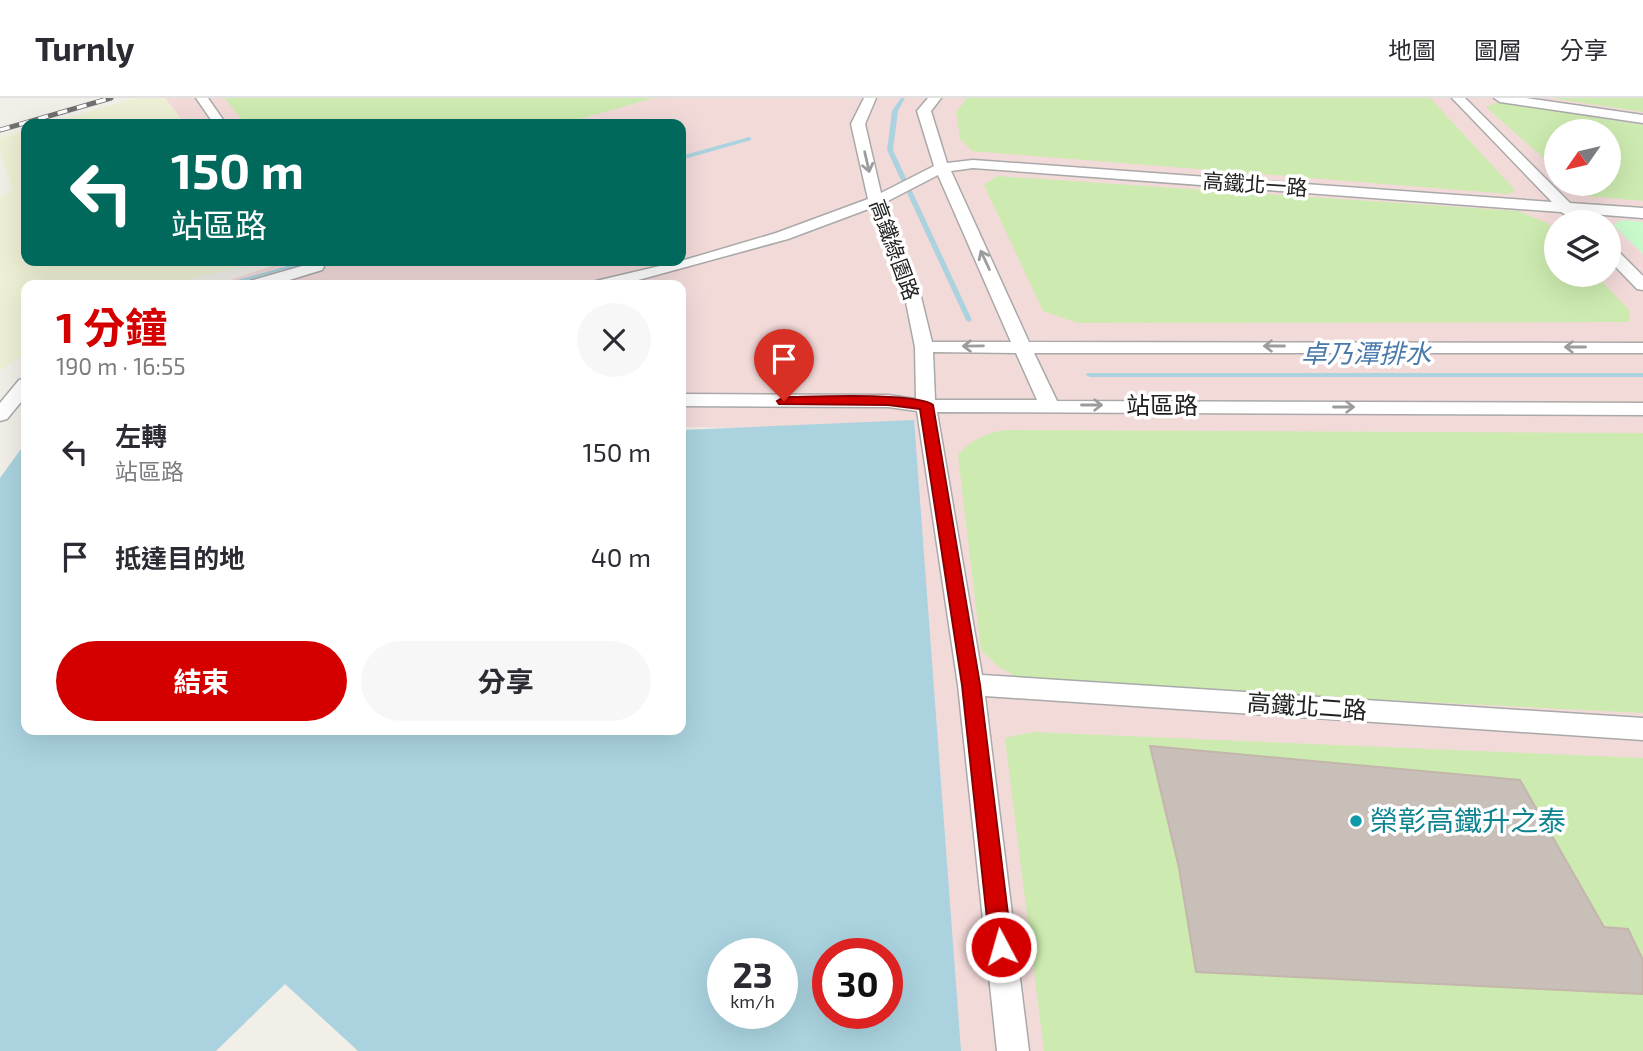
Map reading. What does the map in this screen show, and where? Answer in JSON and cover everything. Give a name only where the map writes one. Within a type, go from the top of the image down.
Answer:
[{"type":"street","points":[[202,98],[217,119]]},
{"type":"street","name":"高鐵綠園路","points":[[870,98],[858,124],[876,201],[913,297],[924,347],[926,405],[971,685],[1013,1051]]},
{"type":"street","points":[[935,98],[924,111],[942,168],[1049,405]]},
{"type":"street","points":[[1458,98],[1566,208]]},
{"type":"street","points":[[1500,98],[1643,119]]},
{"type":"street","name":"高鐵北一路","points":[[686,262],[782,236],[876,201],[942,168],[973,164],[1643,213]]},
{"type":"street","points":[[1621,263],[1643,285]]},
{"type":"street","points":[[270,280],[308,266]]},
{"type":"street","name":"高鐵北一路","points":[[620,280],[672,266]]},
{"type":"street","points":[[924,347],[1023,345],[1643,348]]},
{"type":"street","points":[[0,415],[21,390]]},
{"type":"street","name":"站區路","points":[[686,400],[888,401],[926,405],[1643,409]]},
{"type":"street","name":"高鐵北二路","points":[[971,685],[1643,729]]},
{"type":"shaded area","points":[[158,98],[1643,98],[1643,1051],[927,1051],[877,430],[686,427],[686,280],[230,280],[272,266],[686,266],[686,119],[174,119]]},
{"type":"green space","points":[[135,98],[165,98],[181,119],[64,119]]},
{"type":"green space","points":[[225,98],[654,98],[580,119],[241,119]]},
{"type":"green space","points":[[967,98],[1430,98],[1515,190],[1509,194],[972,151],[960,139],[956,112]]},
{"type":"green space","points":[[1551,98],[1643,98],[1643,112]]},
{"type":"green space","points":[[1498,102],[1605,119],[1544,119],[1544,158],[1486,107]]},
{"type":"green space","points":[[1621,122],[1643,125],[1643,201],[1586,196],[1621,196]]},
{"type":"green space","points":[[21,132],[21,266],[246,266],[185,280],[21,280],[21,356],[0,371],[0,197],[12,189],[0,151],[0,138]]},
{"type":"green space","points":[[997,176],[1518,211],[1544,222],[1544,287],[1607,287],[1630,311],[1629,322],[1078,323],[1043,311],[984,185]]},
{"type":"green space","points":[[1621,221],[1643,222],[1643,254],[1621,233]]},
{"type":"green space","points":[[1004,430],[1643,433],[1643,713],[1027,682],[999,667],[981,650],[958,455],[978,438]]},
{"type":"green space","points":[[1032,732],[1643,758],[1643,1051],[1044,1051],[1005,738]]},
{"type":"water","points":[[914,420],[961,1051],[358,1051],[285,984],[216,1051],[0,1051],[0,478],[21,449],[21,735],[686,735],[686,430]]},
{"type":"building","points":[[1150,746],[1520,780],[1604,927],[1628,929],[1643,960],[1643,994],[1196,972],[1179,868]]},
{"type":"waterway","points":[[903,98],[895,111],[890,150],[969,320]]},
{"type":"waterway","name":"卓乃潭排水","points":[[686,157],[749,139]]},
{"type":"waterway","name":"卓乃潭排水","points":[[241,280],[293,266]]},
{"type":"waterway","name":"卓乃潭排水","points":[[1090,375],[1643,375]]},
{"type":"railway","points":[[38,119],[111,98]]},
{"type":"railway","points":[[0,130],[21,124]]},
{"type":"place","name":"榮彰高鐵升之泰","points":[[1356,821]]},
{"type":"route","points":[[784,401],[888,401],[926,405],[971,685],[1001,947]]}]
